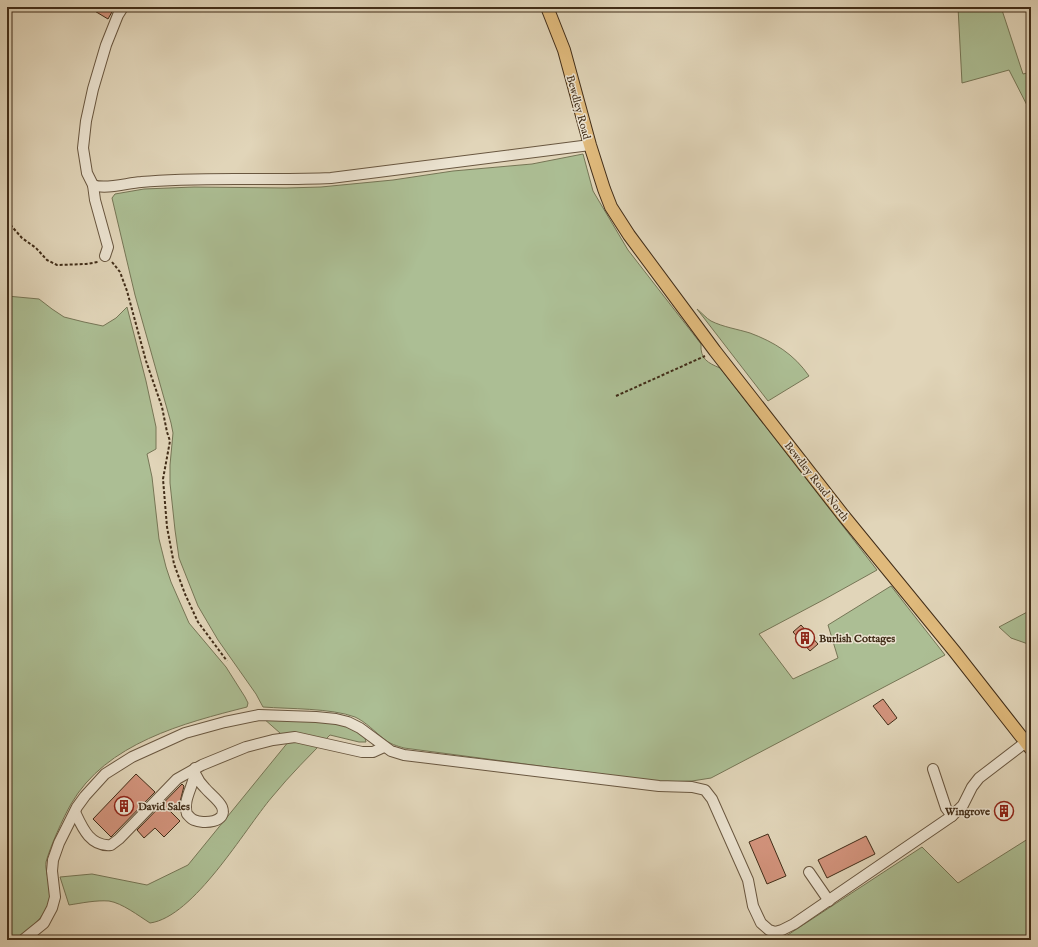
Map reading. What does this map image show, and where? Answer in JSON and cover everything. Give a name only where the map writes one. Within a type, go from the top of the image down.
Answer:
[{"type":"main road","name":"Bewdley Road","points":[[547,7],[564,50],[590,145],[611,207]]},
{"type":"main road","name":"Bewdley Road North","points":[[611,207],[629,235],[715,351],[843,515],[955,652],[1028,745]]},
{"type":"street","points":[[105,256],[108,248],[95,200],[93,185],[87,173],[84,162],[83,148],[86,121],[93,89],[106,45],[118,15],[123,7]]},
{"type":"street","points":[[93,185],[100,188],[141,182],[170,180],[288,180],[331,178],[590,145]]},
{"type":"street","points":[[23,940],[44,923],[52,908],[55,897],[52,870],[53,860],[59,843],[75,812],[95,784],[105,774],[132,757],[185,733],[237,719],[259,715],[336,719],[360,728],[384,747],[404,755],[659,786],[692,787],[705,790],[712,799],[748,880],[753,906],[761,923],[769,930],[775,932],[794,924],[952,816],[963,805],[972,787],[979,778],[1028,745]]},
{"type":"street","points":[[75,812],[81,826],[91,838],[106,846],[113,845],[177,779],[196,772],[257,743],[289,737],[303,738],[362,752],[373,752],[384,747]]},
{"type":"street","points":[[933,769],[946,808],[952,816]]},
{"type":"street","points":[[196,772],[204,788],[222,807],[221,817],[214,821],[196,821],[187,814],[186,803],[196,772]]},
{"type":"street","points":[[809,872],[829,901]]},
{"type":"path","points":[[58,7],[70,9],[72,7]]},
{"type":"path","points":[[7,221],[22,238],[36,248],[47,260],[57,265],[97,263],[105,256],[110,259],[120,272],[127,291],[146,361],[162,407],[170,441],[163,479],[167,527],[174,564],[185,594],[198,622],[227,661]]},
{"type":"path","points":[[616,396],[715,351]]},
{"type":"green space","points":[[958,7],[1001,7],[1023,74],[1031,72],[1031,113],[1009,70],[962,83]]},
{"type":"green space","points":[[583,154],[593,191],[628,250],[701,344],[703,357],[708,362],[720,368],[877,570],[759,634],[793,679],[838,658],[828,625],[891,586],[945,655],[711,778],[692,781],[662,782],[404,748],[396,746],[384,739],[355,717],[345,714],[322,710],[263,707],[256,694],[218,640],[198,606],[179,558],[170,483],[173,433],[135,295],[112,198],[115,194],[144,189],[194,187],[321,187],[393,180],[453,171],[532,164]]},
{"type":"green space","points":[[7,296],[39,299],[64,317],[103,326],[116,318],[127,307],[156,427],[156,449],[147,454],[152,477],[159,539],[166,567],[189,623],[226,667],[248,703],[247,707],[198,720],[148,739],[125,751],[104,765],[86,783],[71,804],[57,833],[46,862],[50,897],[49,903],[43,915],[23,933],[10,940],[7,940]]},
{"type":"green space","points":[[697,309],[711,321],[767,340],[797,361],[809,376],[768,401]]},
{"type":"green space","points":[[1031,610],[1031,645],[1011,638],[999,627]]},
{"type":"green space","points":[[263,718],[333,721],[352,728],[365,738],[366,742],[359,742],[330,735],[300,765],[279,789],[233,850],[201,889],[184,905],[167,917],[150,923],[125,907],[109,901],[94,901],[69,905],[60,877],[92,874],[147,885],[188,865],[289,741]]},
{"type":"green space","points":[[1031,837],[1031,940],[780,940],[922,847],[958,883]]},
{"type":"building","points":[[88,7],[109,7],[113,10],[108,19]]},
{"type":"building","name":"Burlish Cottages","points":[[801,625],[818,644],[810,651],[793,632]]},
{"type":"building","points":[[883,699],[897,718],[888,725],[873,706]]},
{"type":"building","name":"David Sales","points":[[136,774],[155,792],[111,837],[93,819]]},
{"type":"building","points":[[182,784],[184,786],[180,802],[170,811],[180,821],[164,837],[155,828],[144,838],[137,830]]},
{"type":"building","name":"Wingrove","points":[[1003,802],[1013,813],[1004,820],[995,809]]},
{"type":"building","points":[[768,834],[786,876],[767,884],[749,842]]},
{"type":"building","points":[[866,836],[875,854],[827,878],[818,860]]},
{"type":"place","name":"Burlish Cottages","points":[[805,638]]},
{"type":"place","name":"David Sales","points":[[124,806]]},
{"type":"place","name":"Wingrove","points":[[1004,811]]}]
